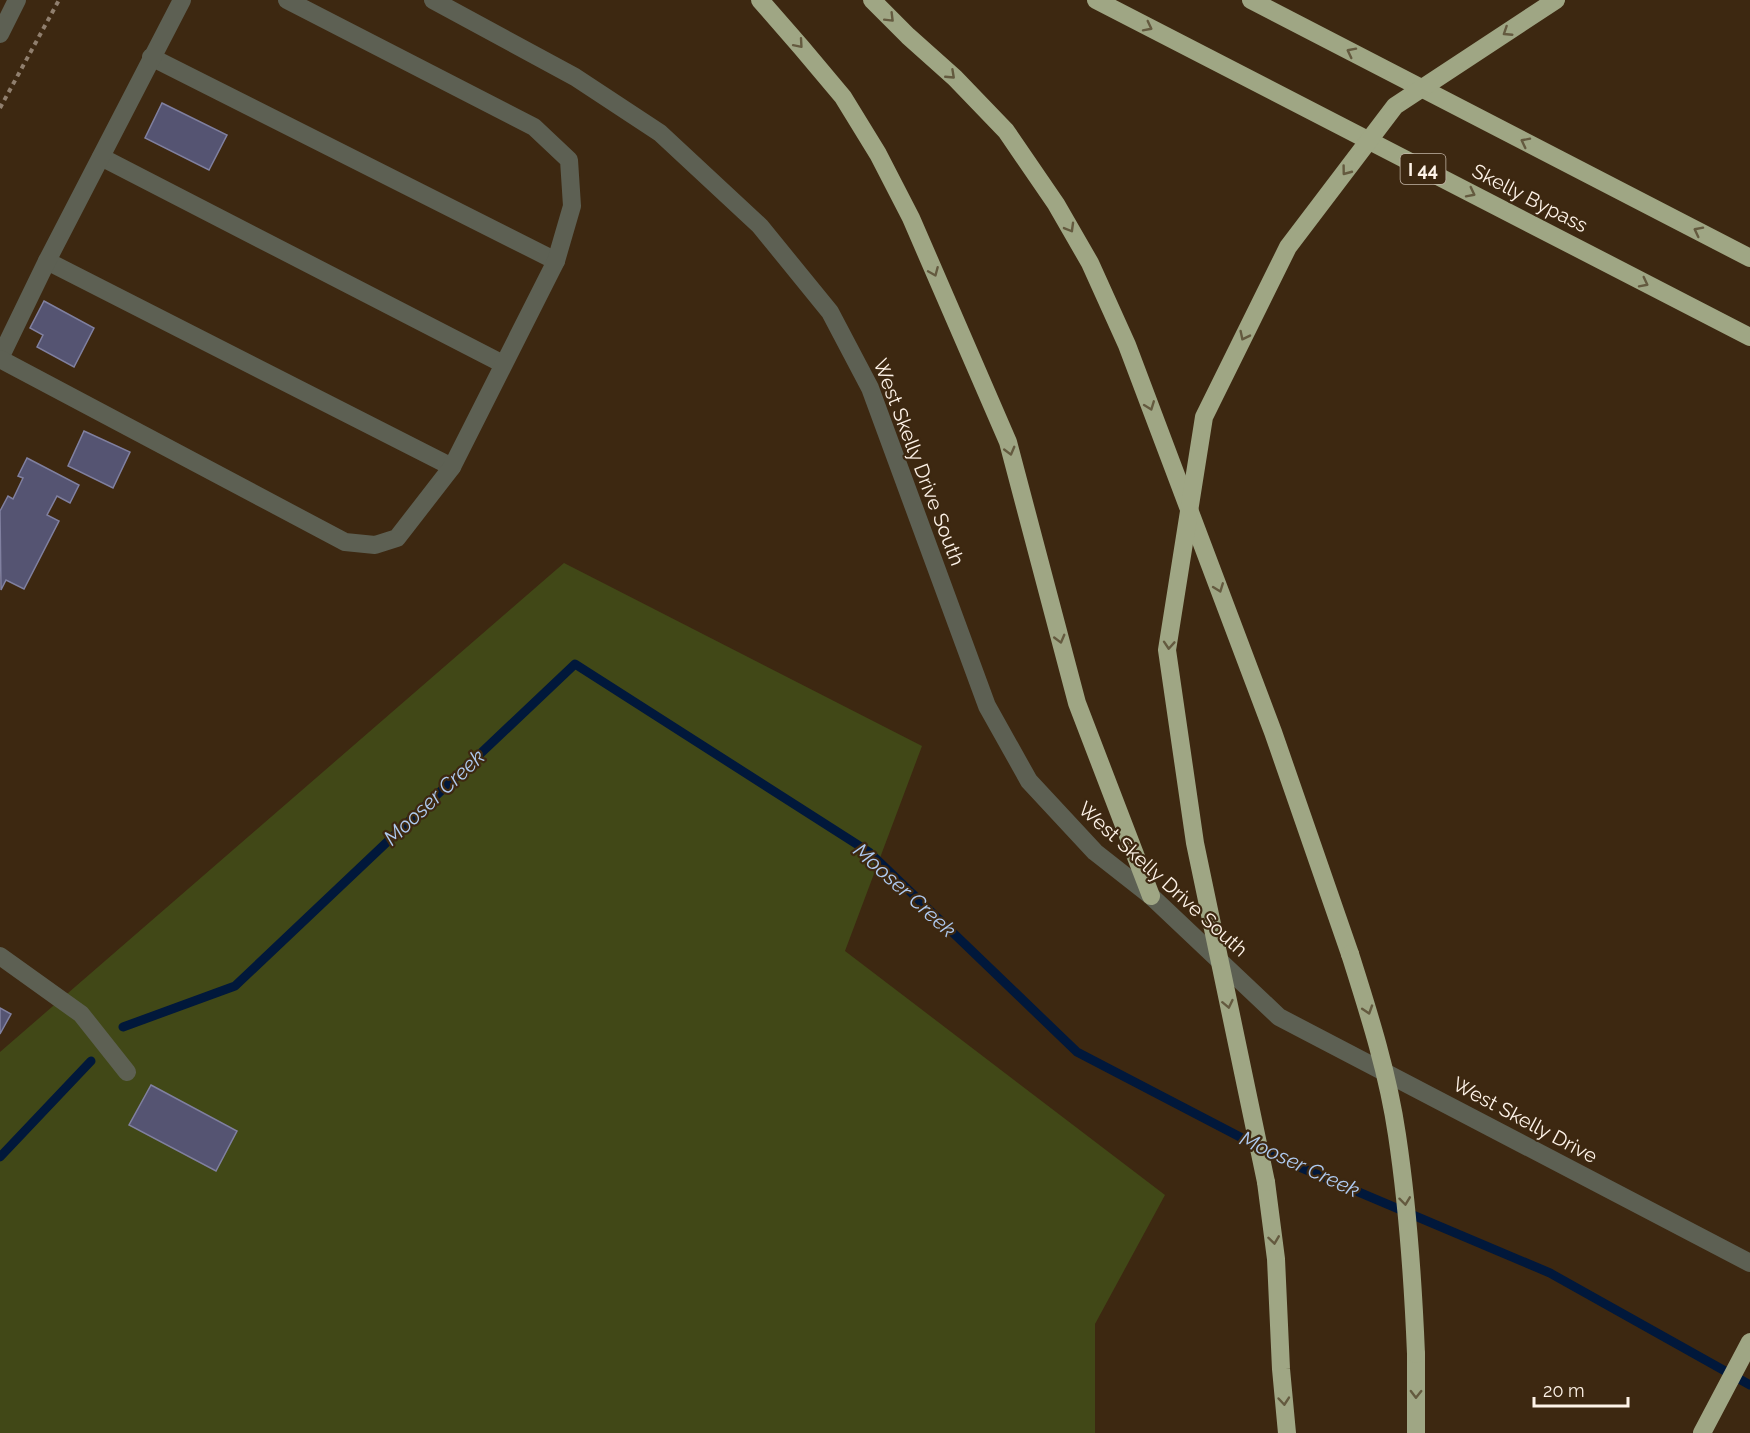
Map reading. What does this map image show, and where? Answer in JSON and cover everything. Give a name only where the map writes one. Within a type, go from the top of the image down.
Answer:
[{"type":"highway","points":[[760,0],[843,97],[878,154],[911,218],[1008,442],[1077,703],[1151,896]]},
{"type":"highway","points":[[872,0],[908,36],[956,78],[1006,131],[1056,204],[1090,263],[1136,367],[1273,732],[1375,1031],[1397,1134],[1412,1257],[1416,1433]]},
{"type":"highway","name":"Skelly Bypass","points":[[1096,0],[1750,337]]},
{"type":"highway","points":[[1251,0],[1750,258]]},
{"type":"highway","points":[[1287,1433],[1281,1370],[1276,1259],[1266,1182],[1195,843],[1167,650],[1204,417],[1288,247],[1395,106],[1556,0]]},
{"type":"highway","points":[[1702,1433],[1750,1342]]},
{"type":"street","points":[[0,34],[17,0]]},
{"type":"street","points":[[182,0],[151,57],[0,358],[345,542],[375,545],[397,538],[452,467],[556,261],[572,206],[569,160],[534,128],[287,0]]},
{"type":"street","name":"West Skelly Drive South","points":[[433,0],[575,76],[660,133],[760,226],[830,312],[870,388],[987,706],[1029,782],[1095,852],[1151,896],[1279,1017]]},
{"type":"street","points":[[151,57],[556,261]]},
{"type":"street","points":[[101,157],[503,364]]},
{"type":"street","points":[[48,261],[452,467]]},
{"type":"street","points":[[0,956],[81,1014],[127,1072]]},
{"type":"street","name":"West Skelly Drive","points":[[1279,1017],[1750,1263]]},
{"type":"path","points":[[0,108],[59,0]]},
{"type":"green space","points":[[564,563],[922,746],[845,951],[1165,1195],[1095,1324],[1095,1433],[0,1433],[0,1052]]},
{"type":"building","points":[[162,103],[227,135],[209,170],[145,138]]},
{"type":"building","points":[[44,301],[94,328],[74,367],[37,347],[43,335],[30,328]]},
{"type":"building","points":[[84,431],[130,452],[113,488],[68,466]]},
{"type":"building","points":[[27,458],[79,485],[70,503],[57,496],[47,515],[59,521],[24,589],[6,580],[1,590],[0,511],[8,496],[13,499],[23,478],[18,476]]},
{"type":"building","points":[[0,1008],[11,1014],[0,1034]]},
{"type":"building","points":[[151,1085],[237,1131],[216,1171],[129,1125]]},
{"type":"waterway","name":"Mooser Creek","points":[[123,1027],[235,986],[575,664],[869,852],[1077,1052],[1290,1163],[1550,1273],[1750,1385]]},
{"type":"waterway","name":"Mooser Creek","points":[[0,1157],[91,1061]]}]
